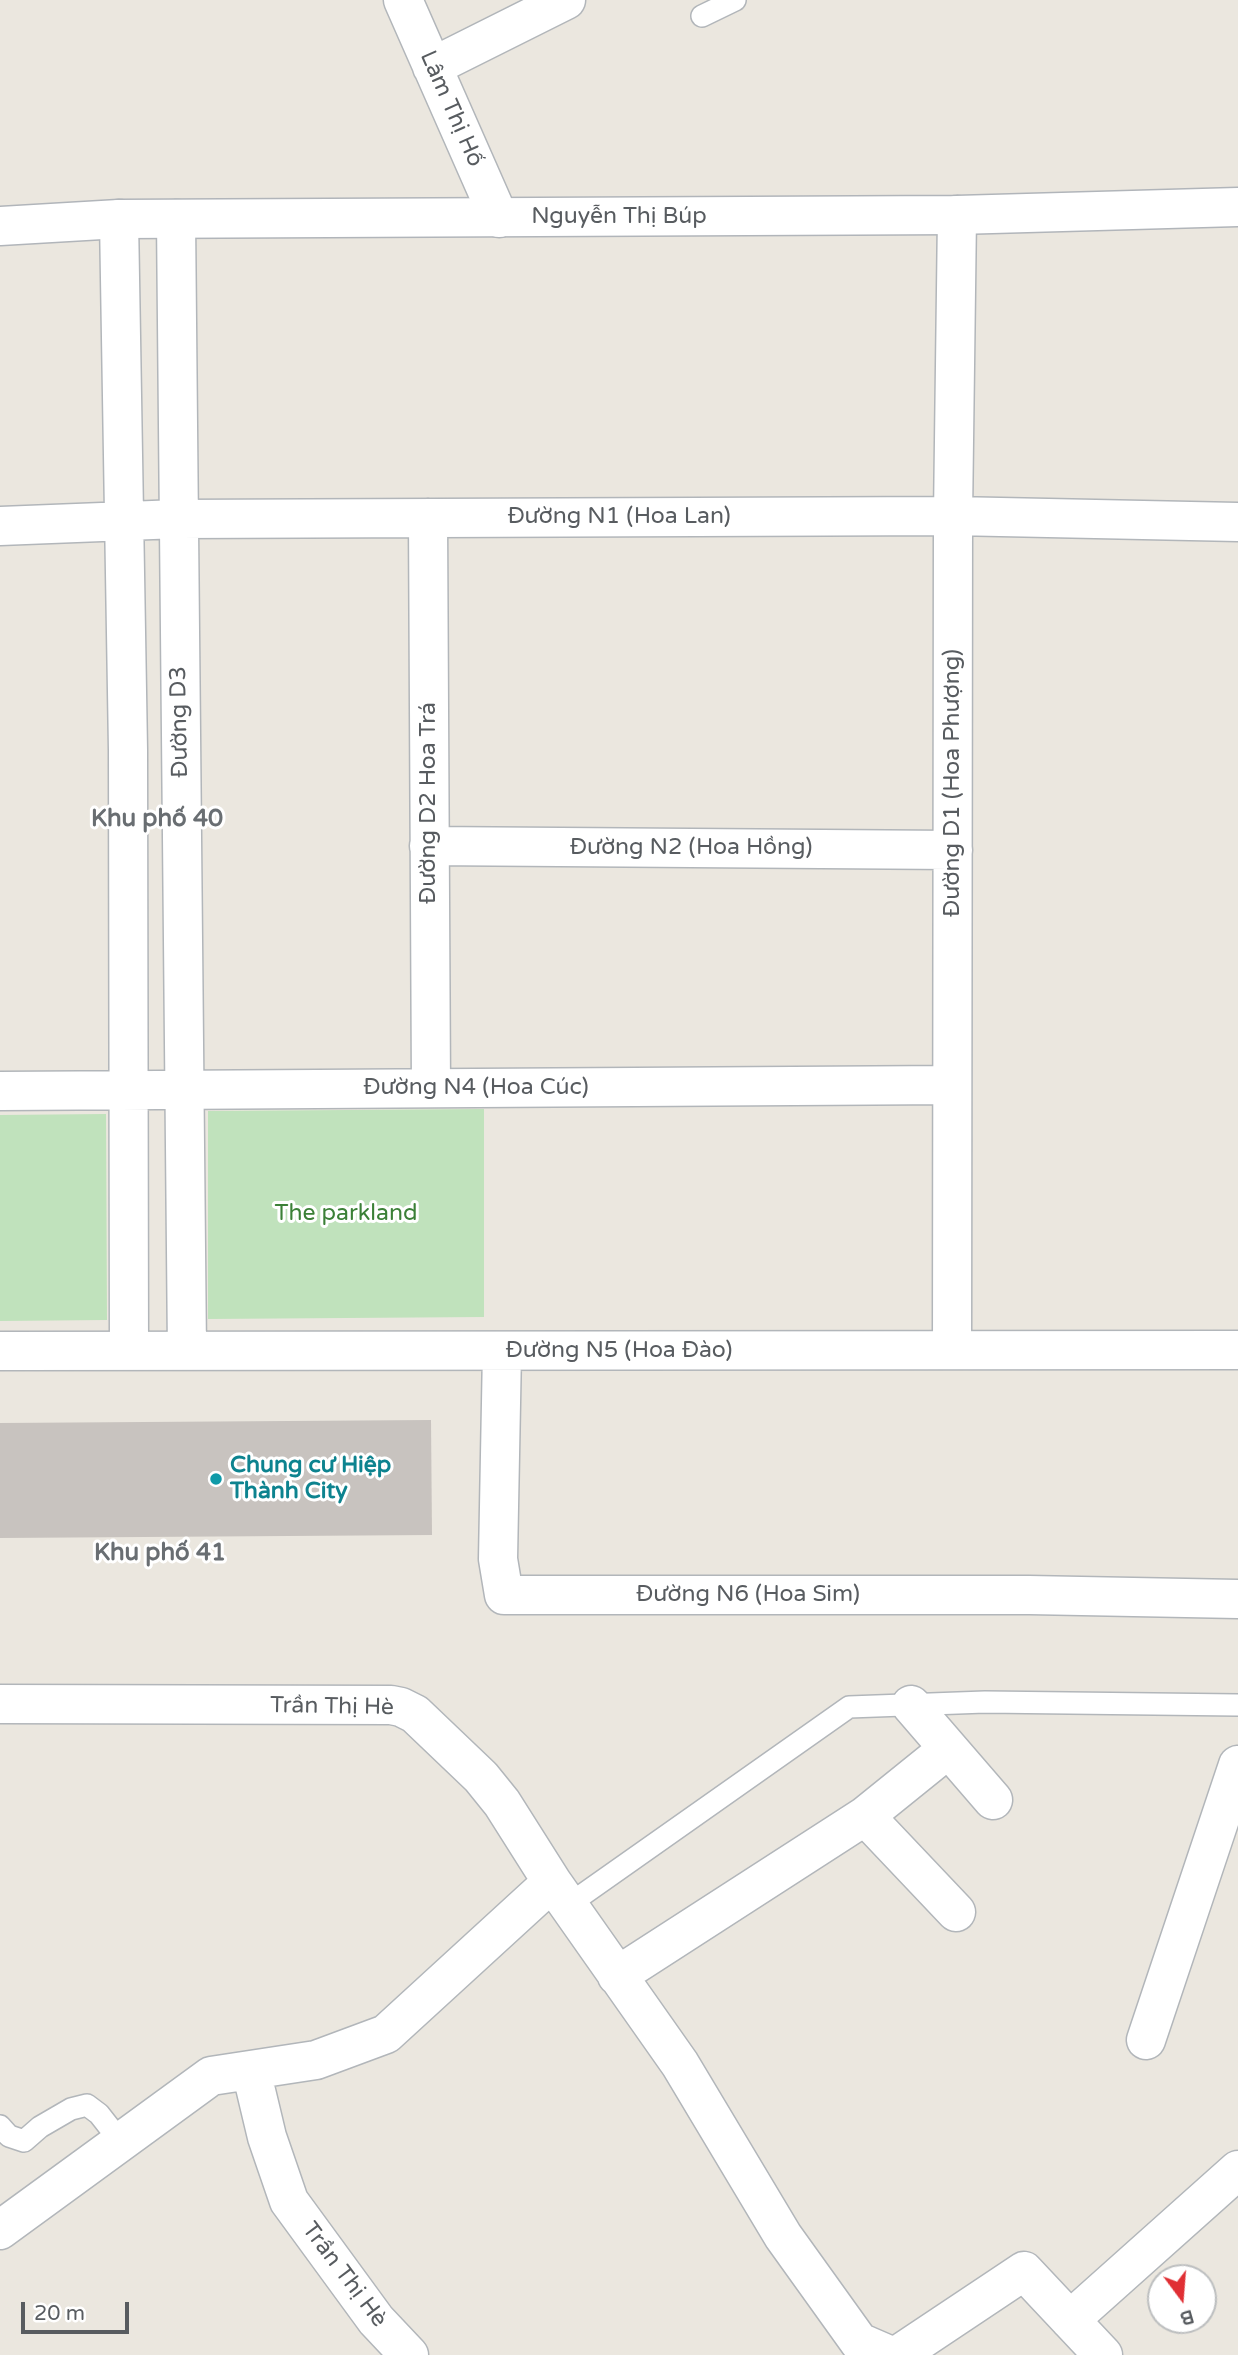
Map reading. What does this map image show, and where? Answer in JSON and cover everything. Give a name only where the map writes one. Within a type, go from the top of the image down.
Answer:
[{"type":"street","name":"Lâm Thị Hố","points":[[403,0],[499,218]]},
{"type":"street","points":[[432,67],[566,0]]},
{"type":"street","name":"Nguyễn Thị Búp","points":[[0,226],[119,219],[957,215],[1238,207]]},
{"type":"street","name":"Đường D1 (Hoa Phượng)","points":[[952,1350],[953,516],[957,215]]},
{"type":"street","points":[[119,219],[128,750],[129,1351]]},
{"type":"street","name":"Đường D3","points":[[176,219],[187,1351]]},
{"type":"street","name":"Đường N1 (Hoa Lan)","points":[[0,526],[178,519],[953,516],[1238,522]]},
{"type":"street","name":"Đường D2 Hoa Trá","points":[[428,518],[431,1088]]},
{"type":"street","name":"Đường N2 (Hoa Hồng)","points":[[429,846],[953,850]]},
{"type":"street","name":"Đường N4 (Hoa Cúc)","points":[[0,1091],[952,1085]]},
{"type":"street","name":"Đường N5 (Hoa Đào)","points":[[0,1351],[1238,1350]]},
{"type":"street","name":"Đường N6 (Hoa Sim)","points":[[502,1351],[498,1559],[504,1595],[1029,1595],[1238,1599]]},
{"type":"street","name":"Trần Thị Hè","points":[[0,1704],[377,1705],[401,1707],[415,1714],[481,1777],[502,1803],[560,1894],[680,2064],[783,2236],[859,2342],[890,2355]]},
{"type":"street","points":[[911,1705],[992,1800]]},
{"type":"street","points":[[617,1976],[866,1816],[948,1749]]},
{"type":"street","points":[[1146,2040],[1238,1765]]},
{"type":"street","points":[[866,1816],[956,1912]]},
{"type":"street","points":[[0,2230],[211,2077],[316,2060],[386,2034],[560,1894]]},
{"type":"street","name":"Trần Thị Hè","points":[[251,2070],[267,2137],[289,2202],[376,2320],[409,2355]]},
{"type":"street","points":[[1070,2320],[1238,2170]]},
{"type":"street","points":[[898,2355],[1024,2271],[1103,2355]]},
{"type":"lane","points":[[702,16],[735,0]]},
{"type":"lane","points":[[560,1894],[849,1707],[985,1702],[1238,1705]]},
{"type":"lane","points":[[0,2126],[9,2136],[24,2141],[40,2127],[71,2109],[87,2105],[99,2114],[121,2142]]},
{"type":"green space","name":"The parkland","points":[[484,1109],[484,1317],[208,1319],[208,1111]]},
{"type":"green space","points":[[106,1114],[107,1320],[0,1321],[0,1115]]},
{"type":"building","name":"Chung cư Hiệp Thành City","points":[[431,1420],[432,1535],[0,1538],[0,1423]]},
{"type":"place","name":"Chung cư Hiệp Thành City","points":[[216,1479]]},
{"type":"district","name":"Khu phố 40","points":[[157,820]]},
{"type":"district","name":"Khu phố 41","points":[[160,1554]]}]
